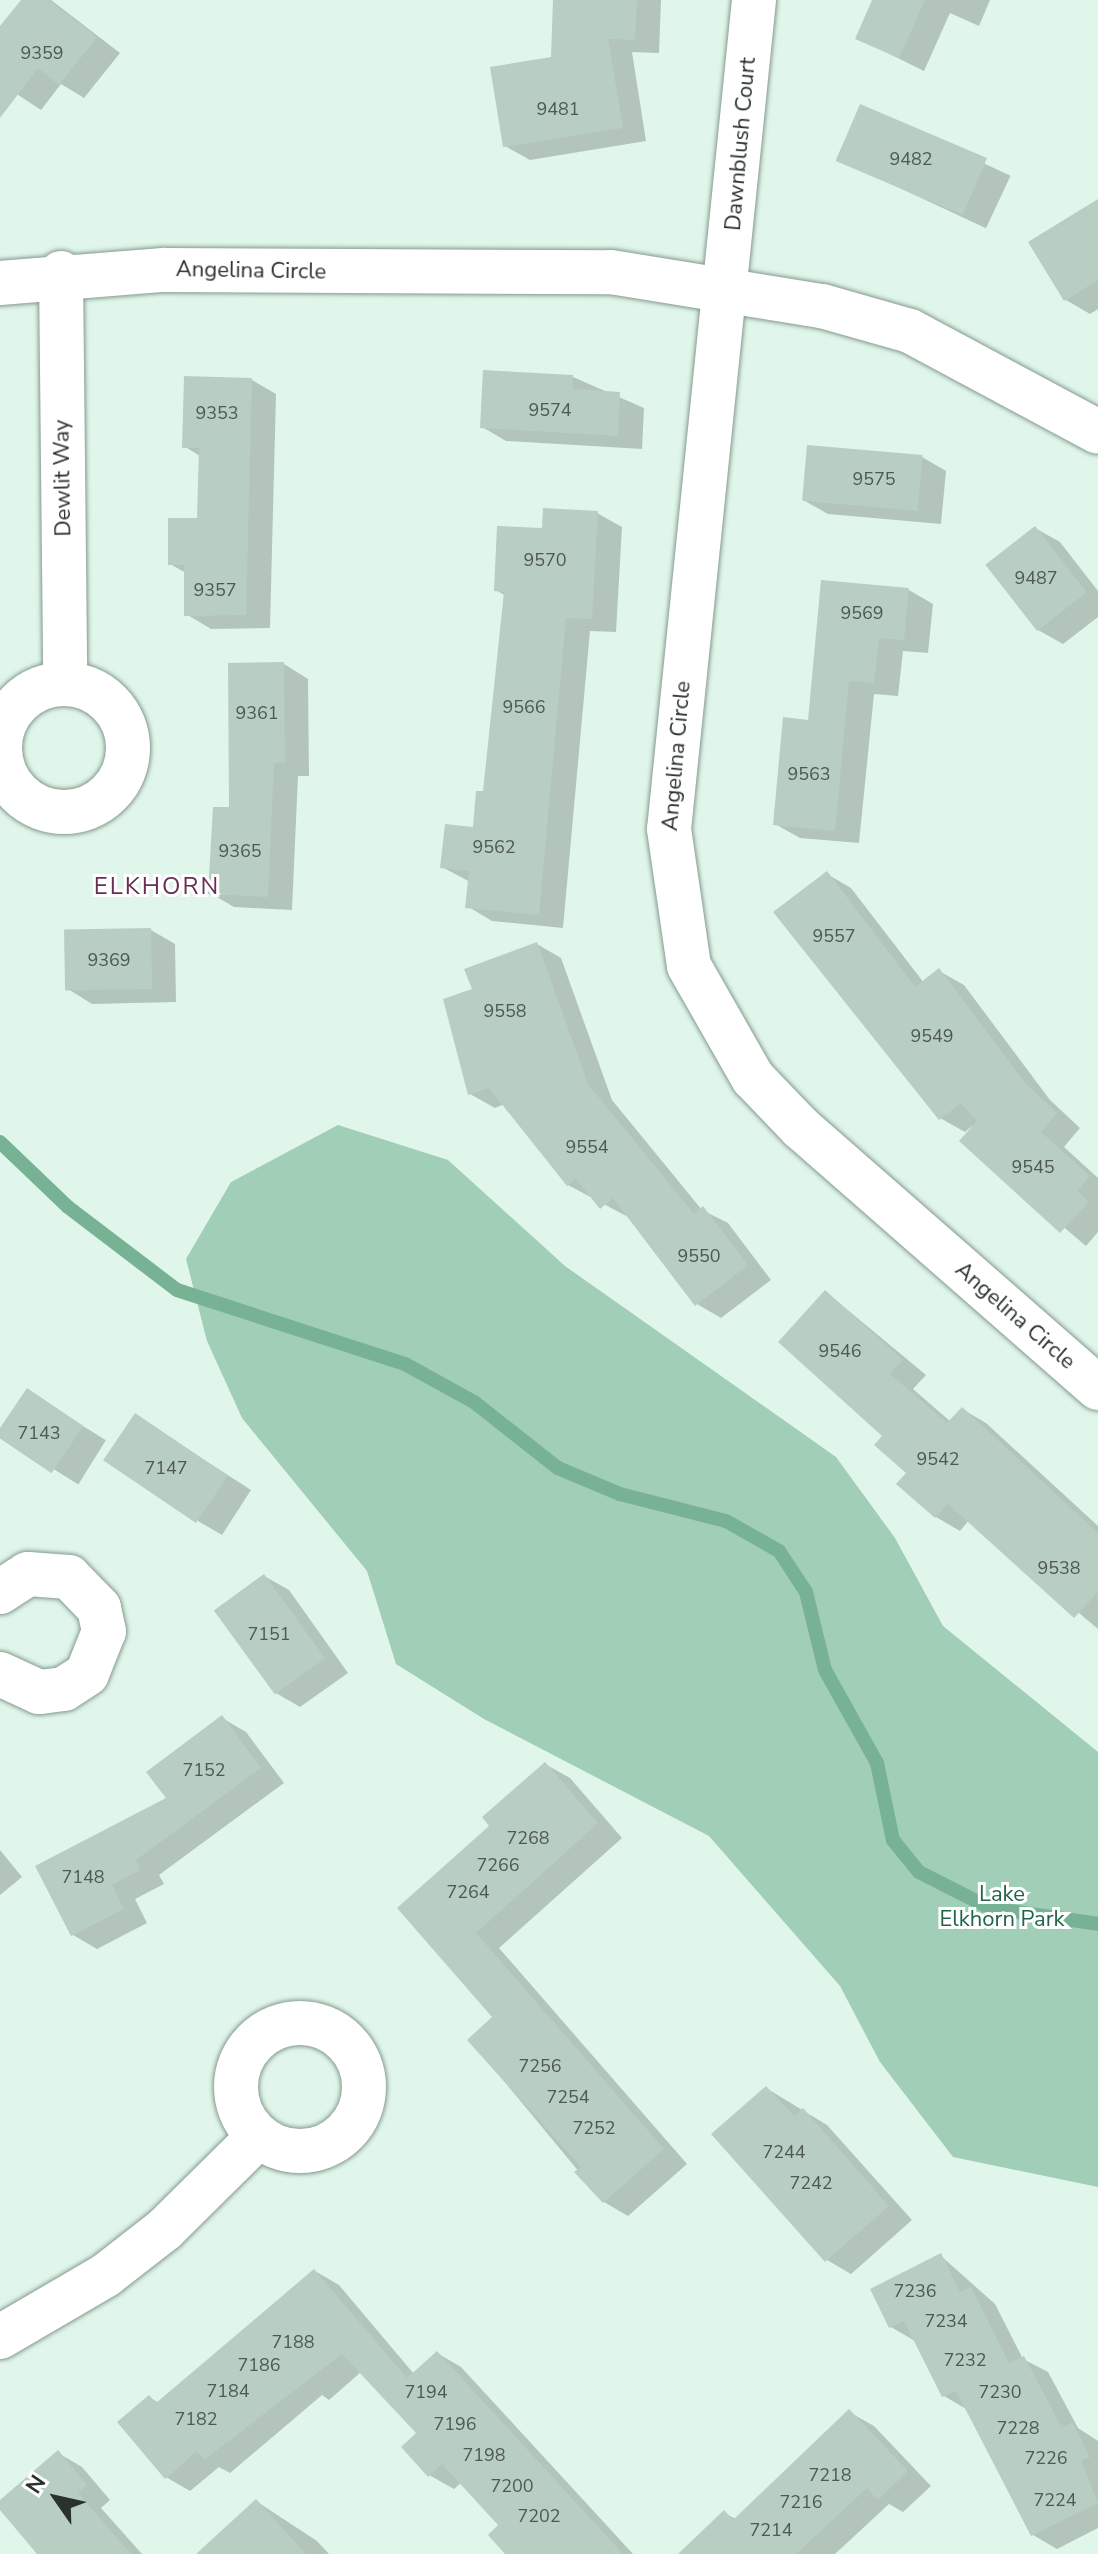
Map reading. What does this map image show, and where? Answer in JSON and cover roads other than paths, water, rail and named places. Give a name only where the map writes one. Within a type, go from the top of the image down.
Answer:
[{"type":"street","name":"Dawnblush Court","points":[[727,289],[754,0]]},
{"type":"street","name":"Angelina Circle","points":[[0,266],[61,273],[611,272],[727,289],[910,331],[1098,432]]},
{"type":"street","name":"Angelina Circle","points":[[0,283],[61,273]]},
{"type":"street","name":"Dewlit Way","points":[[61,273],[65,683]]},
{"type":"street","name":"Angelina Circle","points":[[727,289],[669,829],[689,966],[753,1078],[801,1128],[1098,1388]]},
{"type":"street","points":[[0,1592],[28,1574],[69,1577],[99,1608],[104,1631],[87,1674],[64,1689],[39,1692],[0,1674]]},
{"type":"street","points":[[0,2337],[118,2265],[211,2188],[258,2137]]},
{"type":"waterway","points":[[0,1142],[68,1207],[177,1290],[405,1364],[474,1402],[558,1468],[620,1494],[726,1521],[779,1551],[806,1592],[825,1670],[877,1763],[893,1840],[919,1872],[990,1908],[1098,1924]]},
{"type":"district","name":"ELKHORN","points":[[157,887]]},
{"type":"park label","name":"Lake Elkhorn Park","points":[[1002,1906]]}]
